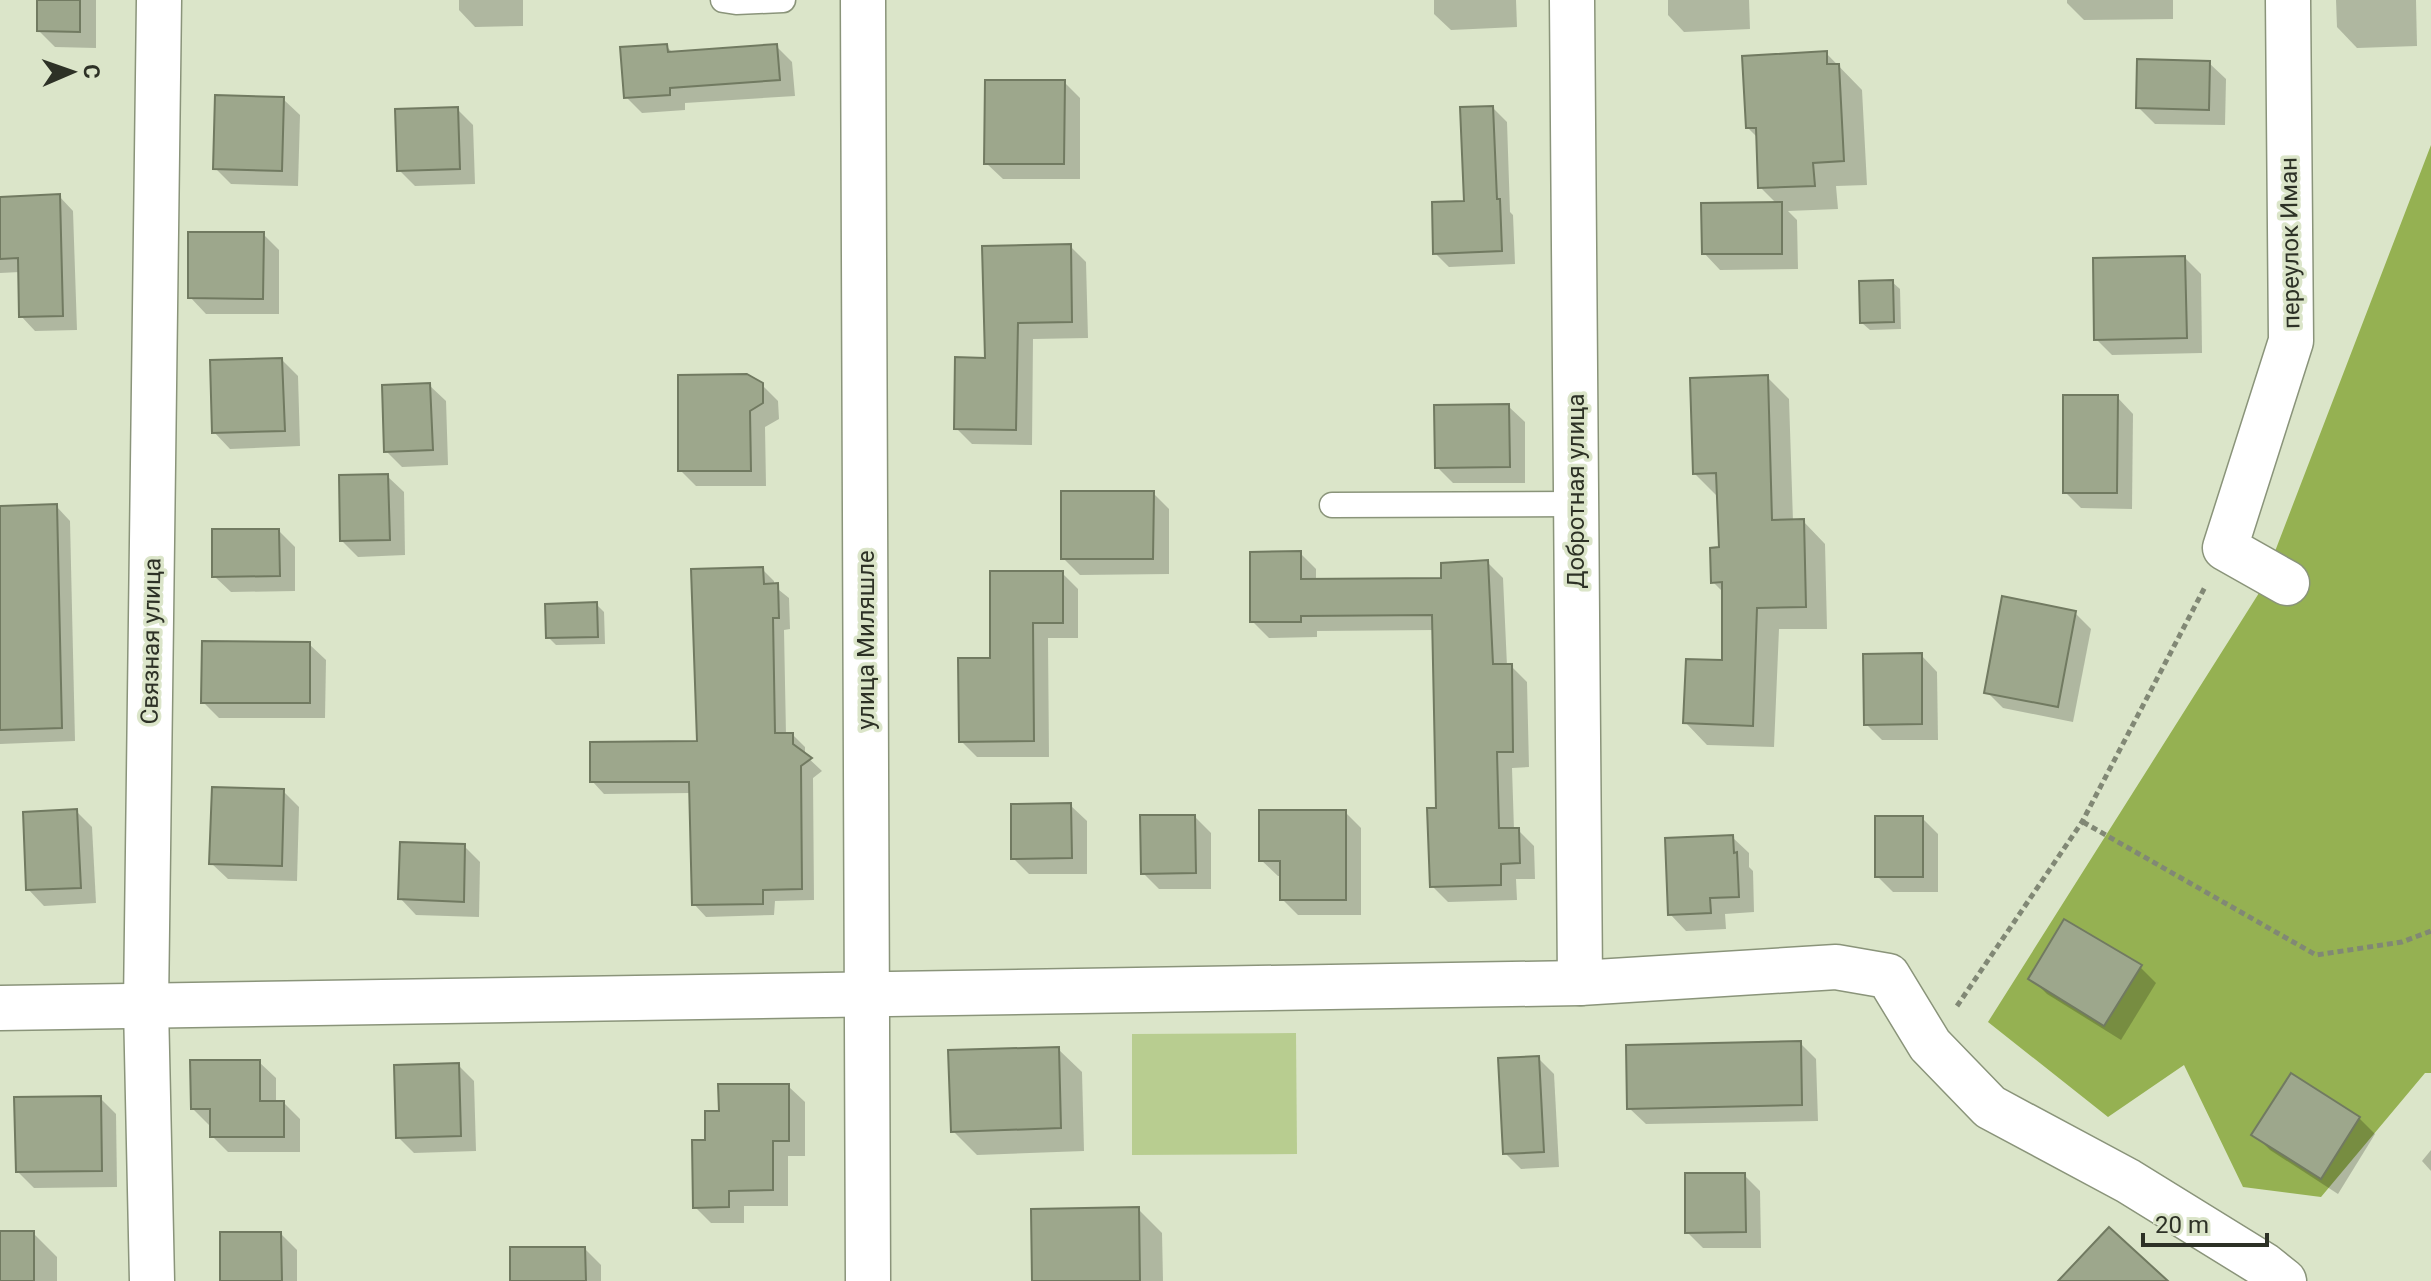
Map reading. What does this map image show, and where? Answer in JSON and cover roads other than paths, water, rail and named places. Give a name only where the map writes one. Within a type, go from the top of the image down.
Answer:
[{"type":"street","name":"Связная улица","points":[[152,1281],[146,1006],[159,0]]},
{"type":"street","name":"улица Миляшле","points":[[863,0],[868,1281]]},
{"type":"street","name":"Добротная улица","points":[[1572,0],[1580,983]]},
{"type":"street","name":"переулок Иман","points":[[2287,583],[2225,548],[2291,341],[2288,0]]},
{"type":"street","points":[[0,1008],[1580,983],[1836,967],[1888,976],[1930,1045],[1990,1107],[2128,1181],[2266,1276]]},
{"type":"lane","points":[[723,0],[783,0]]},
{"type":"lane","points":[[1332,505],[1576,504]]}]
